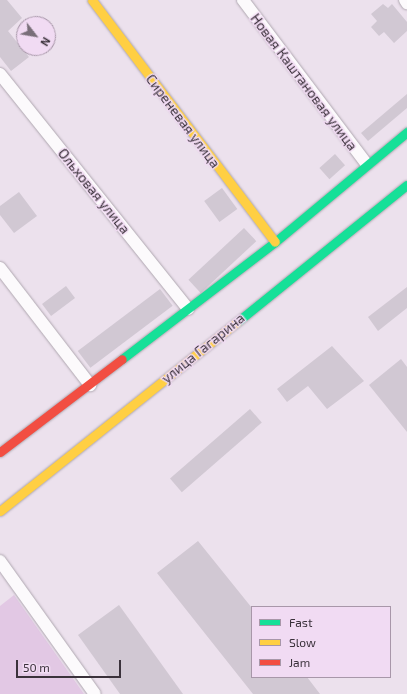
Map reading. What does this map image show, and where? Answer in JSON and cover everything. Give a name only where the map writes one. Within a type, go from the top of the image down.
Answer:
[{"type":"street","name":"Сиреневая улица","points":[[92,0],[275,242]]},
{"type":"street","name":"Новая Каштановая улица","points":[[243,0],[366,163]]},
{"type":"street","name":"Ольховая улица","points":[[0,74],[188,309]]},
{"type":"street","points":[[0,452],[90,385],[275,242],[366,163],[407,132]]},
{"type":"street","name":"улица Гагарина","points":[[0,511],[407,185]]},
{"type":"street","points":[[0,268],[90,385]]},
{"type":"street","points":[[0,561],[95,694]]},
{"type":"shaded area","points":[[14,595],[84,694],[0,694],[0,606]]},
{"type":"building","points":[[0,0],[7,0],[20,16],[16,16],[16,24],[8,31],[16,41],[16,56],[29,57],[11,71],[0,57]]},
{"type":"building","points":[[383,4],[388,8],[392,4],[407,22],[407,31],[394,43],[384,32],[379,36],[371,27],[377,21],[371,14]]},
{"type":"building","points":[[407,94],[407,108],[368,141],[361,133]]},
{"type":"building","points":[[335,154],[345,165],[329,179],[319,168]]},
{"type":"building","points":[[222,188],[237,209],[219,222],[204,201]]},
{"type":"building","points":[[19,192],[37,216],[14,233],[0,215],[0,206]]},
{"type":"building","points":[[244,228],[256,241],[201,293],[188,280]]},
{"type":"building","points":[[66,286],[75,298],[51,316],[42,304]]},
{"type":"building","points":[[407,287],[407,308],[378,331],[368,317]]},
{"type":"building","points":[[160,289],[173,306],[90,368],[78,351]]},
{"type":"building","points":[[332,346],[364,381],[327,409],[308,386],[287,402],[277,389]]},
{"type":"building","points":[[401,359],[407,367],[407,432],[369,385]]},
{"type":"building","points":[[250,409],[262,423],[182,492],[170,479]]},
{"type":"building","points":[[198,541],[251,607],[251,678],[308,678],[320,694],[253,694],[157,573]]},
{"type":"building","points":[[119,605],[183,694],[120,694],[78,635]]},
{"type":"traffic: fast","points":[[122,359],[275,242],[407,132]]},
{"type":"traffic: fast","points":[[237,322],[407,185]]},
{"type":"traffic: slow","points":[[92,0],[275,242]]},
{"type":"traffic: slow","points":[[0,511],[237,322]]},
{"type":"traffic: jam","points":[[0,452],[122,359]]}]
